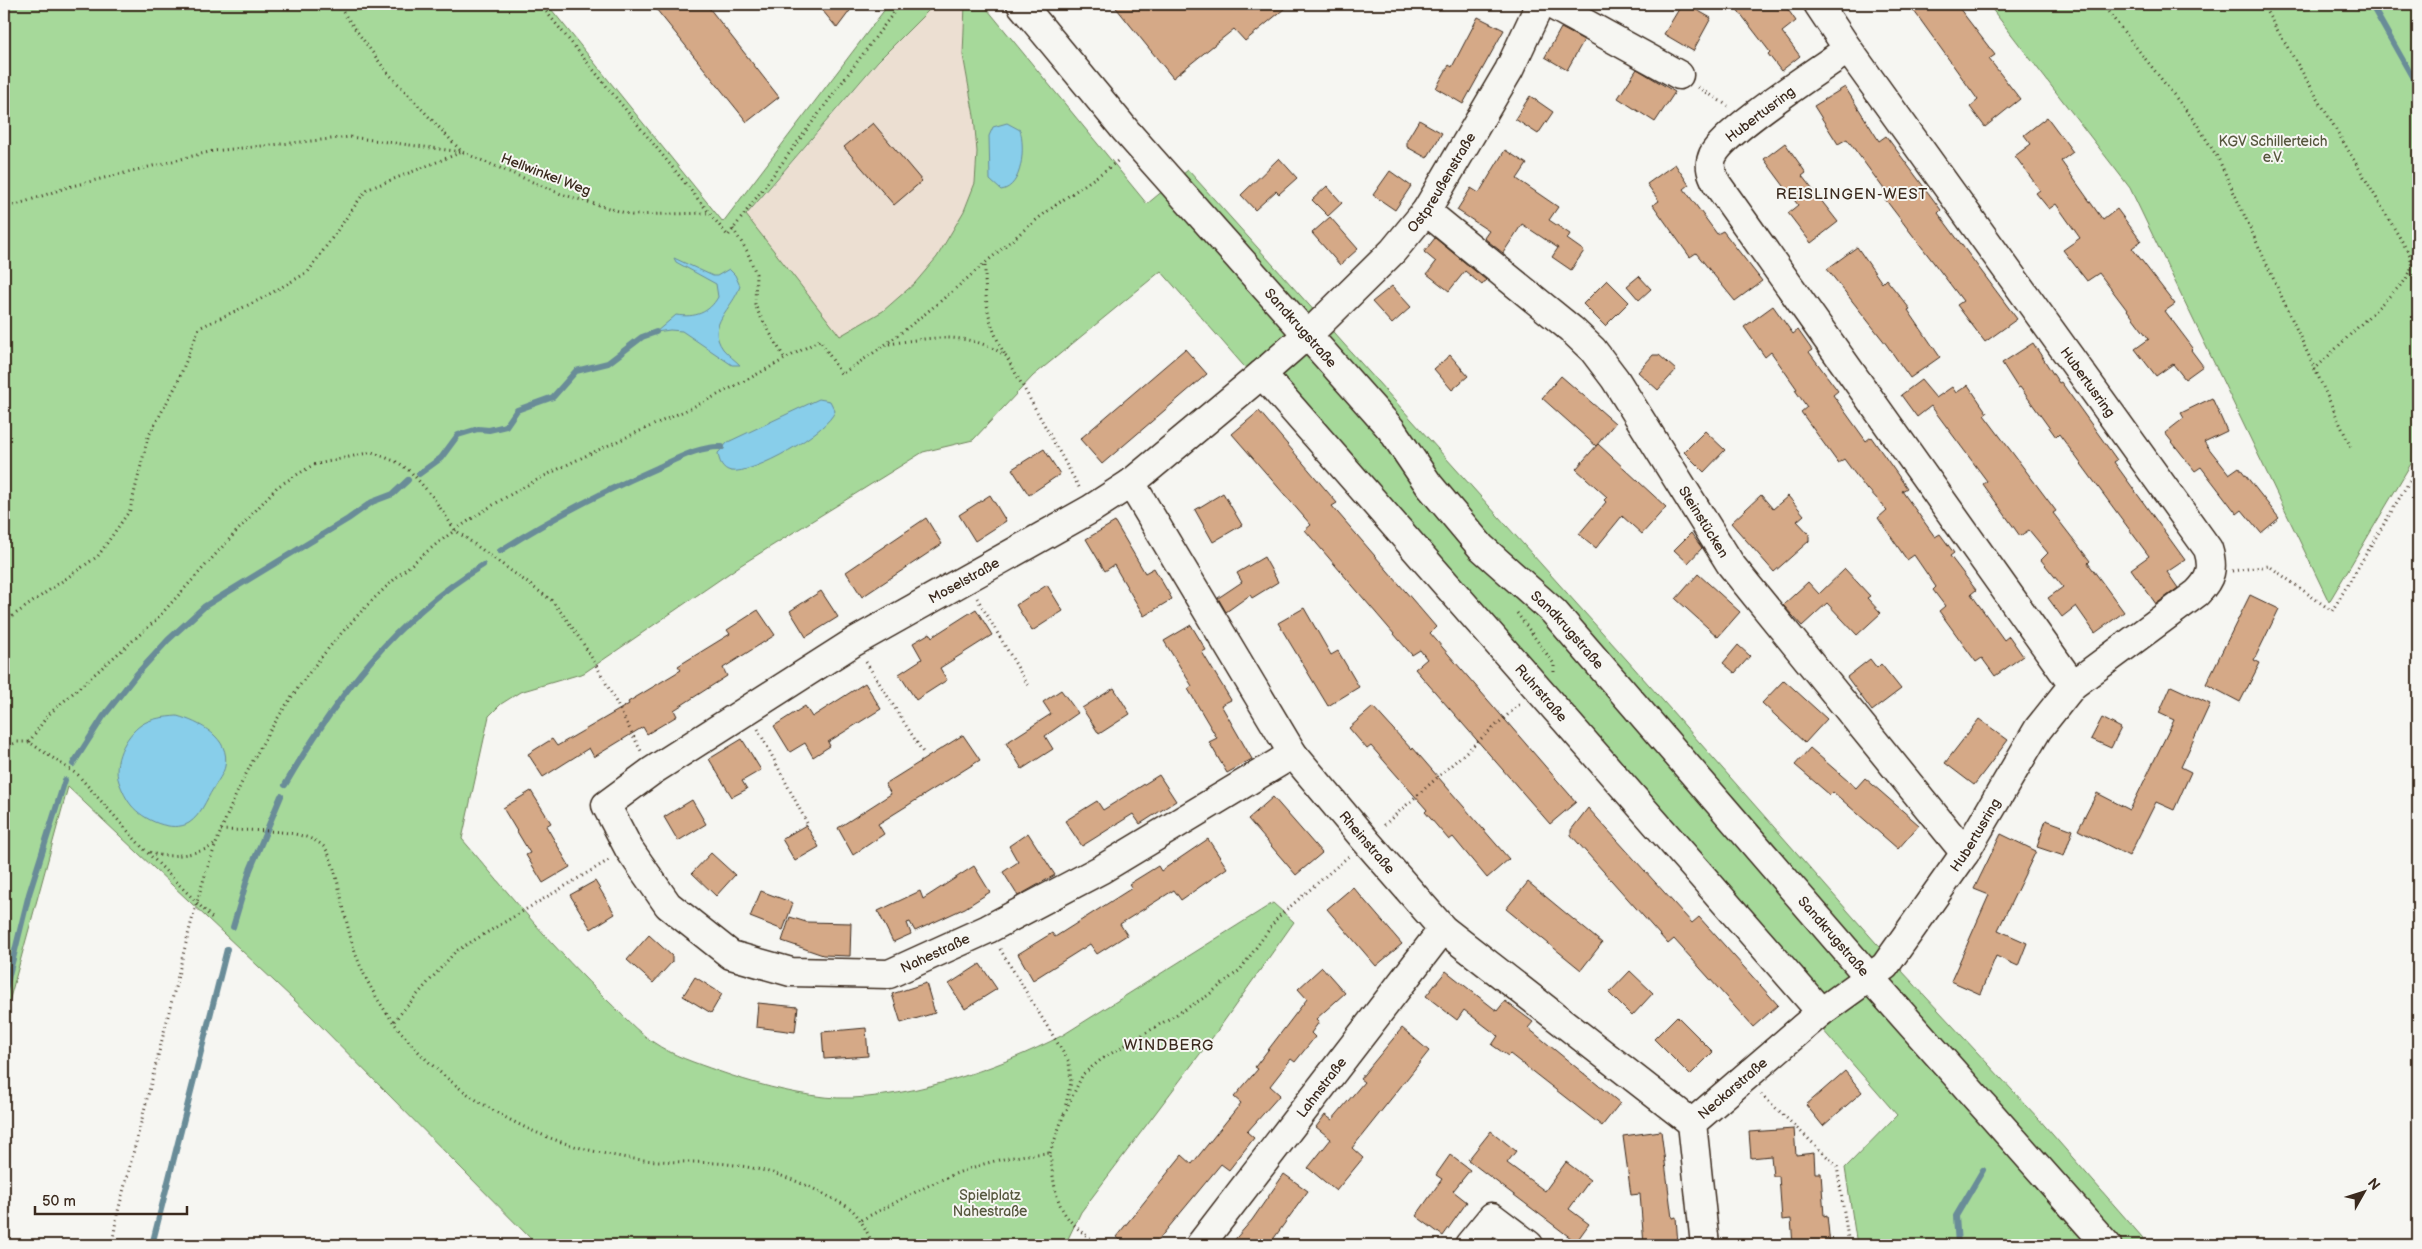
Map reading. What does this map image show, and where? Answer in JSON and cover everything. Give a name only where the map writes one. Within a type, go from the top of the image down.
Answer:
[{"type":"street","name":"Ostpreußenstraße","points":[[1307,335],[1393,251],[1426,211],[1501,84],[1540,4]]},
{"type":"street","points":[[1550,4],[1679,75]]},
{"type":"street","name":"Hubertusring","points":[[1818,4],[1848,49],[2208,549],[2212,562],[2211,574],[2197,593],[2073,685],[2038,729],[1965,853],[1885,966],[1869,977]]},
{"type":"street","name":"Sandkrugstraße","points":[[1025,10],[1126,131],[1390,429],[1429,485],[1481,547],[1554,612],[1869,977],[2107,1245]]},
{"type":"street","name":"Hubertusring","points":[[1848,49],[1750,120],[1718,147],[1712,157],[1710,169],[1717,184],[2073,685]]},
{"type":"street","name":"Steinstücken","points":[[1426,211],[1571,328],[1593,350],[1614,379],[1712,538],[1731,565],[1965,853]]},
{"type":"street","name":"Moselstraße","points":[[606,805],[652,771],[854,642],[1091,510],[1131,484],[1307,335]]},
{"type":"street","name":"Ruhrstraße","points":[[1262,374],[1821,1012]]},
{"type":"street","name":"Rheinstraße","points":[[1131,484],[1293,754],[1443,929],[1692,1123]]},
{"type":"street","name":"Nahestraße","points":[[606,805],[629,849],[668,905],[731,956],[791,972],[889,974],[988,929],[1102,868],[1293,754]]},
{"type":"street","name":"Lahnstraße","points":[[1200,1245],[1443,929]]},
{"type":"street","name":"Neckarstraße","points":[[1705,1245],[1692,1123],[1821,1012],[1869,977]]},
{"type":"street","points":[[1469,1245],[1492,1218],[1529,1245]]},
{"type":"path","name":"Hellwinkel Weg","points":[[337,4],[386,71],[462,152],[560,194],[632,215],[707,213]]},
{"type":"path","points":[[540,4],[707,213],[728,236],[900,4]]},
{"type":"path","points":[[2102,4],[2196,123],[2218,158],[2352,450]]},
{"type":"path","points":[[2106,9],[2115,4]]},
{"type":"path","points":[[2262,4],[2410,255],[2412,265],[2410,275],[2404,283],[2314,370]]},
{"type":"path","points":[[1679,75],[1750,120]]},
{"type":"path","points":[[4,209],[68,187],[213,151],[350,137],[462,152]]},
{"type":"path","points":[[4,622],[98,556],[130,510],[148,437],[177,384],[199,328],[259,300],[308,272],[366,190],[462,152]]},
{"type":"path","points":[[112,1245],[117,1215],[195,908],[221,830],[248,772],[266,739],[330,645],[396,577],[455,530],[525,487],[588,454],[702,403],[820,340],[841,374],[886,345],[985,265],[1040,217],[1093,181],[1127,154]]},
{"type":"path","points":[[733,229],[747,251],[756,274],[755,304],[785,359]]},
{"type":"path","points":[[985,265],[985,303],[989,322],[1091,510]]},
{"type":"path","points":[[886,345],[934,336],[956,338],[993,347],[1006,356]]},
{"type":"path","points":[[29,742],[48,715],[154,622],[277,486],[313,465],[372,452],[388,456],[411,472],[432,496],[455,530],[552,600],[564,614],[601,674],[652,771]]},
{"type":"path","points":[[2211,574],[2268,566],[2332,611],[2418,468]]},
{"type":"path","points":[[967,580],[1029,687]]},
{"type":"path","points":[[854,642],[924,754]]},
{"type":"path","points":[[1100,1245],[1064,1217],[1055,1195],[1050,1153],[1064,1114],[1083,1074],[1102,1059],[1207,996],[1240,970],[1278,917],[1538,688]]},
{"type":"path","points":[[749,710],[808,825]]},
{"type":"path","points":[[4,748],[18,742],[29,742],[78,775],[141,846],[214,920]]},
{"type":"path","points":[[221,830],[277,832],[312,840],[325,848],[336,880],[353,947],[376,998],[415,1046],[473,1099],[533,1133],[569,1145],[624,1158],[716,1163],[782,1174],[816,1189],[852,1210],[861,1220],[873,1245]]},
{"type":"path","points":[[141,846],[158,856],[166,856],[204,851],[216,844]]},
{"type":"path","points":[[394,1021],[456,951],[629,849]]},
{"type":"path","points":[[988,929],[1069,1062],[1071,1082],[1064,1114]]},
{"type":"path","points":[[1744,1078],[1837,1166],[1849,1245]]},
{"type":"path","points":[[861,1220],[913,1192],[959,1172],[1018,1155],[1050,1153]]},
{"type":"shaded area","points":[[935,4],[965,4],[963,55],[974,116],[977,152],[975,183],[964,211],[937,257],[915,283],[883,311],[840,337],[746,216],[878,62]]},
{"type":"green space","name":"Spielplatz Nahestraße","points":[[4,4],[547,4],[723,222],[889,4],[935,4],[878,61],[746,215],[840,336],[883,311],[915,283],[937,257],[964,211],[975,183],[977,152],[974,116],[963,55],[965,4],[983,4],[1147,204],[1188,170],[1627,660],[1876,943],[2038,1118],[2149,1245],[1857,1245],[1845,1168],[1897,1115],[1161,271],[1033,376],[973,440],[923,452],[741,565],[584,673],[520,692],[501,704],[489,716],[462,839],[570,962],[647,1038],[677,1055],[731,1075],[784,1090],[824,1097],[852,1098],[914,1090],[1009,1060],[1063,1035],[1273,903],[1294,922],[1215,1034],[1081,1212],[1065,1245],[537,1245],[310,1015],[68,787],[4,1020]]},
{"type":"green space","name":"KGV Schillerteich e.V.","points":[[1988,4],[2418,4],[2418,452],[2329,602],[2130,188]]},
{"type":"water","points":[[1007,123],[1020,130],[1022,156],[1021,165],[1014,182],[1001,190],[990,180],[989,136],[993,127]]},
{"type":"water","points":[[674,258],[713,276],[717,276],[729,269],[735,275],[740,286],[722,317],[717,332],[718,340],[723,349],[740,365],[732,365],[682,331],[656,332],[676,315],[689,316],[706,311],[718,297],[716,284],[676,262]]},
{"type":"water","points":[[819,399],[830,401],[835,411],[819,430],[805,440],[756,466],[731,471],[722,464],[718,453],[728,442]]},
{"type":"water","points":[[177,716],[195,722],[212,733],[223,747],[226,756],[223,772],[200,812],[189,823],[174,827],[150,820],[131,805],[121,788],[117,767],[121,750],[135,730],[141,725],[158,718]]},
{"type":"building","points":[[652,4],[706,4],[779,97],[747,122]]},
{"type":"building","points":[[817,4],[855,4],[837,28]]},
{"type":"building","points":[[1113,4],[1290,4],[1245,41],[1234,29],[1173,78]]},
{"type":"building","points":[[1682,4],[1686,4],[1711,18],[1693,51],[1664,34]]},
{"type":"building","points":[[1733,4],[1784,4],[1796,21],[1782,32],[1800,56],[1781,71],[1768,54],[1770,52]]},
{"type":"building","points":[[1909,4],[1956,4],[1995,55],[1989,59],[2020,99],[1985,127],[1970,107],[1978,100]]},
{"type":"building","points":[[1478,17],[1504,30],[1463,104],[1436,88],[1449,65],[1452,67]]},
{"type":"building","points":[[1561,28],[1584,40],[1567,70],[1545,57]]},
{"type":"building","points":[[1637,69],[1675,92],[1655,122],[1618,98]]},
{"type":"building","points":[[1845,87],[1879,141],[1886,136],[1941,210],[1938,213],[2017,319],[1985,342],[1957,305],[1963,301],[1885,199],[1889,196],[1847,139],[1838,144],[1814,106]]},
{"type":"building","points":[[1530,96],[1553,112],[1538,134],[1515,119]]},
{"type":"building","points":[[2047,117],[2073,152],[2061,161],[2103,220],[2117,209],[2141,241],[2132,248],[2175,304],[2165,311],[2193,348],[2191,350],[2203,366],[2185,379],[2173,364],[2156,376],[2135,349],[2149,339],[2099,273],[2087,281],[2063,250],[2080,238],[2056,204],[2049,209],[2036,193],[2040,190],[2015,156],[2031,144],[2024,135]]},
{"type":"building","points":[[1419,120],[1442,133],[1427,158],[1407,147],[1407,140]]},
{"type":"building","points":[[873,123],[922,181],[894,205],[844,147]]},
{"type":"building","points":[[1785,143],[1806,173],[1802,176],[1838,222],[1811,243],[1788,213],[1798,205],[1764,159]]},
{"type":"building","points":[[1505,150],[1527,164],[1517,179],[1558,207],[1549,220],[1570,234],[1567,239],[1584,251],[1571,270],[1552,257],[1558,248],[1522,224],[1503,253],[1484,238],[1489,231],[1457,210],[1471,188],[1479,193]]},
{"type":"building","points":[[1279,158],[1297,178],[1279,194],[1276,191],[1255,210],[1241,195]]},
{"type":"building","points":[[1675,164],[1689,185],[1684,189],[1717,234],[1723,231],[1762,281],[1735,301],[1696,253],[1690,257],[1653,205],[1659,201],[1647,184]]},
{"type":"building","points":[[1390,171],[1411,186],[1395,210],[1373,195]]},
{"type":"building","points":[[1327,186],[1342,203],[1328,216],[1312,200]]},
{"type":"building","points":[[1330,217],[1358,249],[1340,265],[1312,233]]},
{"type":"building","points":[[1435,238],[1486,280],[1482,285],[1465,271],[1449,291],[1427,274],[1436,262],[1424,252]]},
{"type":"building","points":[[1857,247],[1882,283],[1886,279],[1910,309],[1908,310],[1940,357],[1910,378],[1886,344],[1827,269]]},
{"type":"building","points":[[1639,276],[1651,289],[1639,300],[1627,286]]},
{"type":"building","points":[[1607,280],[1629,302],[1605,326],[1583,304]]},
{"type":"building","points":[[1392,286],[1411,307],[1392,324],[1372,302]]},
{"type":"building","points":[[1773,306],[1793,334],[1798,330],[1812,350],[1809,352],[1838,391],[1833,395],[1866,441],[1871,437],[1907,488],[1902,491],[1935,537],[1940,534],[1954,553],[1950,556],[1976,590],[1971,594],[2004,640],[2009,636],[2023,656],[1995,676],[1982,658],[1976,662],[1939,611],[1945,606],[1933,590],[1936,587],[1914,555],[1907,560],[1878,518],[1887,510],[1867,490],[1844,459],[1838,463],[1801,412],[1807,407],[1795,390],[1797,389],[1771,352],[1765,357],[1744,327]]},
{"type":"building","points":[[2033,343],[2059,383],[2061,382],[2117,460],[2114,462],[2185,560],[2167,572],[2178,588],[2156,604],[2131,569],[2149,556],[2059,434],[2056,437],[2020,387],[2018,388],[2002,363]]},
{"type":"building","points":[[1185,349],[1207,374],[1102,464],[1080,439]]},
{"type":"building","points":[[1450,355],[1468,376],[1452,390],[1434,369]]},
{"type":"building","points":[[1653,355],[1659,355],[1676,370],[1658,390],[1638,372]]},
{"type":"building","points":[[1561,376],[1615,423],[1596,446],[1542,398]]},
{"type":"building","points":[[1921,380],[1936,398],[1952,387],[1956,393],[1968,385],[1987,413],[1984,415],[2056,511],[2053,513],[2090,561],[2088,563],[2124,612],[2095,633],[2076,606],[2062,617],[2048,598],[2063,587],[2041,560],[2048,553],[2029,530],[2020,536],[1983,484],[1987,481],[1931,406],[1917,417],[1901,395]]},
{"type":"building","points":[[2212,398],[2227,431],[2204,442],[2229,474],[2239,467],[2279,518],[2261,533],[2242,510],[2237,514],[2201,467],[2195,471],[2165,433],[2184,418],[2181,413]]},
{"type":"building","points":[[1259,411],[1337,503],[1332,506],[1436,627],[1430,633],[1576,802],[1550,824],[1415,669],[1427,659],[1420,650],[1412,655],[1305,530],[1311,525],[1232,434]]},
{"type":"building","points":[[1705,431],[1725,450],[1704,472],[1684,452]]},
{"type":"building","points":[[1598,444],[1666,507],[1642,534],[1622,516],[1596,548],[1579,534],[1606,502],[1604,500],[1607,497],[1576,469]]},
{"type":"building","points":[[1044,449],[1060,474],[1029,495],[1012,469]]},
{"type":"building","points":[[1223,493],[1242,525],[1213,542],[1195,510]]},
{"type":"building","points":[[990,495],[1006,521],[975,541],[959,515]]},
{"type":"building","points":[[1761,495],[1773,509],[1788,496],[1804,515],[1797,521],[1809,534],[1809,541],[1774,572],[1731,523]]},
{"type":"building","points":[[926,518],[942,544],[862,597],[846,572]]},
{"type":"building","points":[[1115,522],[1145,573],[1154,568],[1172,599],[1144,616],[1114,565],[1105,571],[1086,539]]},
{"type":"building","points":[[1691,533],[1702,548],[1688,563],[1674,550]]},
{"type":"building","points":[[1264,557],[1278,582],[1252,598],[1250,595],[1226,612],[1218,598],[1242,582],[1237,573]]},
{"type":"building","points":[[1845,569],[1870,596],[1867,598],[1881,613],[1857,635],[1827,603],[1802,626],[1783,605],[1808,582],[1819,594]]},
{"type":"building","points":[[1698,574],[1740,612],[1718,637],[1676,599]]},
{"type":"building","points":[[1047,585],[1063,611],[1032,631],[1016,605]]},
{"type":"building","points":[[821,591],[838,617],[806,637],[790,611]]},
{"type":"building","points":[[2250,595],[2279,609],[2254,660],[2260,663],[2240,702],[2206,684]]},
{"type":"building","points":[[1304,608],[1331,655],[1338,651],[1359,687],[1328,706],[1278,623]]},
{"type":"building","points":[[976,609],[992,635],[940,668],[947,680],[916,700],[899,674],[922,659],[913,643],[930,633],[932,637]]},
{"type":"building","points":[[758,610],[775,635],[723,668],[727,676],[674,710],[677,716],[647,734],[643,727],[594,757],[589,748],[543,777],[528,754],[552,739],[557,746],[629,704],[628,702],[681,670],[678,666],[730,634],[727,630]]},
{"type":"building","points":[[1191,625],[1206,650],[1202,652],[1231,700],[1221,705],[1252,759],[1227,773],[1209,742],[1217,738],[1188,689],[1192,686],[1164,641]]},
{"type":"building","points":[[1738,645],[1750,656],[1735,673],[1723,663]]},
{"type":"building","points":[[1870,659],[1877,668],[1881,664],[1901,689],[1872,711],[1847,677]]},
{"type":"building","points":[[1784,680],[1827,719],[1805,743],[1762,703]]},
{"type":"building","points":[[865,683],[881,709],[828,742],[830,746],[813,757],[805,743],[790,752],[774,726],[805,706],[812,717]]},
{"type":"building","points":[[2171,686],[2210,704],[2181,767],[2191,772],[2174,810],[2156,802],[2129,856],[2078,830],[2097,793],[2130,810],[2174,720],[2159,713]]},
{"type":"building","points":[[1114,688],[1130,714],[1099,734],[1082,708]]},
{"type":"building","points":[[1061,690],[1078,713],[1045,736],[1053,749],[1022,769],[1006,743],[1051,714],[1043,702]]},
{"type":"building","points":[[1373,707],[1412,750],[1413,748],[1509,859],[1487,878],[1453,837],[1449,840],[1425,812],[1427,810],[1371,746],[1367,749],[1349,728]]},
{"type":"building","points":[[2102,718],[2121,728],[2111,748],[2091,739]]},
{"type":"building","points":[[1979,719],[2008,740],[1974,785],[1945,763]]},
{"type":"building","points":[[963,735],[980,760],[878,824],[884,834],[853,855],[838,828],[891,794],[885,784]]},
{"type":"building","points":[[742,739],[761,770],[742,781],[747,789],[732,797],[709,759]]},
{"type":"building","points":[[1810,748],[1856,788],[1865,778],[1919,825],[1898,849],[1833,792],[1830,795],[1795,765]]},
{"type":"building","points":[[1159,775],[1176,801],[1140,824],[1133,814],[1082,846],[1065,821],[1097,801],[1103,810]]},
{"type":"building","points":[[531,791],[551,823],[546,826],[570,867],[543,883],[526,855],[530,853],[503,808]]},
{"type":"building","points":[[1273,797],[1322,853],[1296,875],[1248,819]]},
{"type":"building","points":[[692,800],[706,824],[678,841],[664,817]]},
{"type":"building","points":[[1588,808],[1692,923],[1699,917],[1778,1005],[1753,1027],[1674,939],[1668,944],[1571,835],[1571,830]]},
{"type":"building","points":[[2046,820],[2073,830],[2064,856],[2037,847]]},
{"type":"building","points":[[806,825],[819,847],[795,861],[782,839]]},
{"type":"building","points":[[1028,833],[1055,875],[1018,896],[1003,872],[1018,862],[1009,846]]},
{"type":"building","points":[[2001,834],[2036,851],[1998,930],[2027,943],[2018,966],[1996,956],[1980,994],[1951,981],[1989,895],[1974,889]]},
{"type":"building","points":[[1208,839],[1227,868],[1181,900],[1174,890],[1120,924],[1127,935],[1097,954],[1090,944],[1033,980],[1018,954],[1052,933],[1055,937],[1132,888],[1129,884],[1158,866],[1161,871]]},
{"type":"building","points":[[711,853],[735,875],[716,896],[692,873]]},
{"type":"building","points":[[974,866],[990,892],[965,908],[915,931],[910,922],[907,923],[911,934],[893,942],[878,911],[920,891],[923,899]]},
{"type":"building","points":[[595,881],[615,914],[591,929],[570,895]]},
{"type":"building","points":[[1528,882],[1602,943],[1581,970],[1506,909]]},
{"type":"building","points":[[1353,887],[1402,944],[1376,966],[1327,909]]},
{"type":"building","points":[[761,891],[793,903],[783,930],[750,917]]},
{"type":"building","points":[[790,917],[806,922],[851,923],[850,956],[823,955],[782,941]]},
{"type":"building","points":[[649,935],[672,956],[672,962],[653,983],[627,960]]},
{"type":"building","points":[[980,964],[997,989],[965,1009],[949,984]]},
{"type":"building","points":[[1322,967],[1345,993],[1316,1019],[1319,1022],[1311,1033],[1315,1037],[1295,1062],[1291,1059],[1270,1086],[1280,1095],[1247,1132],[1254,1138],[1229,1170],[1221,1164],[1154,1245],[1127,1245],[1116,1237],[1182,1155],[1192,1164],[1241,1103],[1234,1097],[1258,1069],[1255,1067],[1307,999],[1298,989]]},
{"type":"building","points":[[1446,971],[1497,1011],[1505,1001],[1533,1022],[1528,1028],[1620,1103],[1602,1126],[1510,1054],[1508,1056],[1492,1045],[1498,1036],[1464,1010],[1457,1020],[1426,996]]},
{"type":"building","points":[[1630,971],[1653,993],[1632,1016],[1609,993]]},
{"type":"building","points":[[695,977],[722,994],[711,1013],[683,996]]},
{"type":"building","points":[[926,983],[935,1013],[901,1023],[892,994]]},
{"type":"building","points":[[758,1003],[798,1007],[795,1032],[756,1027]]},
{"type":"building","points":[[1677,1016],[1713,1052],[1690,1075],[1654,1039]]},
{"type":"building","points":[[866,1028],[868,1056],[824,1059],[822,1032]]},
{"type":"building","points":[[1402,1028],[1429,1051],[1352,1148],[1363,1158],[1336,1191],[1308,1168],[1331,1139],[1316,1127],[1325,1115],[1332,1120],[1364,1082],[1360,1079]]},
{"type":"building","points":[[1845,1071],[1862,1092],[1823,1126],[1806,1105]]},
{"type":"building","points":[[1794,1129],[1796,1155],[1814,1153],[1815,1173],[1821,1173],[1824,1216],[1827,1215],[1830,1245],[1793,1245],[1791,1219],[1782,1220],[1779,1176],[1773,1176],[1771,1156],[1751,1158],[1749,1132]]},
{"type":"building","points":[[1491,1131],[1516,1151],[1507,1163],[1545,1191],[1566,1162],[1590,1180],[1569,1209],[1589,1224],[1576,1242],[1468,1160]]},
{"type":"building","points":[[1661,1131],[1672,1218],[1676,1217],[1678,1245],[1644,1245],[1640,1194],[1631,1195],[1623,1136]]},
{"type":"building","points":[[1450,1155],[1470,1170],[1453,1191],[1467,1202],[1443,1236],[1416,1216],[1442,1179],[1436,1175]]},
{"type":"building","points":[[1284,1174],[1308,1191],[1269,1245],[1230,1245],[1252,1220]]},
{"type":"waterway","points":[[2371,4],[2418,87]]},
{"type":"waterway","points":[[419,474],[441,458],[458,435],[478,429],[489,430],[506,426],[517,410],[553,397],[576,371],[608,363],[642,337],[656,332]]},
{"type":"waterway","points":[[500,551],[557,517],[616,487],[688,454],[713,447],[722,447]]},
{"type":"waterway","points":[[73,764],[103,717],[136,675],[168,640],[205,606],[348,519],[372,502],[393,494],[408,480]]},
{"type":"waterway","points":[[285,785],[325,721],[370,662],[422,610],[451,586],[483,565]]},
{"type":"waterway","points":[[4,995],[29,894],[65,780]]},
{"type":"waterway","points":[[233,927],[250,870],[281,796]]},
{"type":"waterway","points":[[152,1245],[227,949]]},
{"type":"waterway","points":[[1958,1245],[1956,1216],[1983,1170]]},
{"type":"district","name":"REISLINGEN-WEST","points":[[1852,194]]},
{"type":"district","name":"WINDBERG","points":[[1169,1045]]}]
